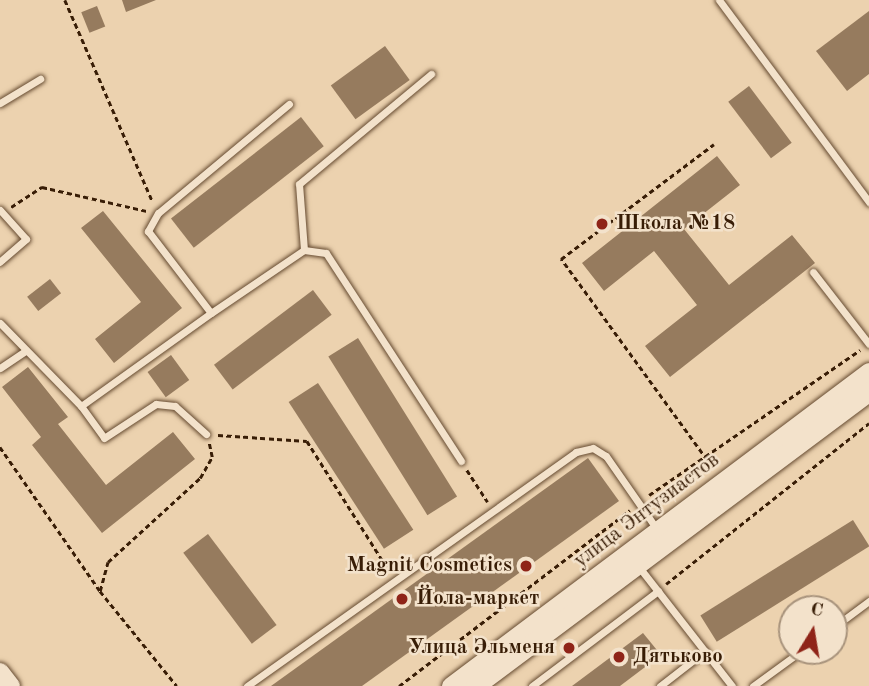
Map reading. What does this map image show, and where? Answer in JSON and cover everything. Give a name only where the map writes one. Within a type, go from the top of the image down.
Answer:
[{"type":"main road","name":"улица Энтузиастов","points":[[663,538],[869,372]]},
{"type":"main road","name":"улица Энтузиастов","points":[[451,686],[869,391]]},
{"type":"main road","name":"улица Энтузиастов","points":[[475,686],[633,560]]},
{"type":"street","points":[[0,671],[11,686]]},
{"type":"lane","points":[[719,0],[869,202]]},
{"type":"lane","points":[[304,250],[299,184],[431,74]]},
{"type":"lane","points":[[0,103],[40,79]]},
{"type":"lane","points":[[211,313],[148,231],[158,214],[289,104]]},
{"type":"lane","points":[[0,262],[26,239],[1,211]]},
{"type":"lane","points":[[81,406],[304,250],[326,253],[461,461]]},
{"type":"lane","points":[[813,272],[869,344]]},
{"type":"lane","points":[[0,323],[81,406],[104,438],[156,404],[175,406],[206,434]]},
{"type":"lane","points":[[0,368],[25,351]]},
{"type":"lane","points":[[247,686],[576,452],[593,448],[606,456],[663,538]]},
{"type":"lane","points":[[633,560],[732,686]]},
{"type":"lane","points":[[532,686],[658,591]]},
{"type":"lane","points":[[848,617],[869,601]]},
{"type":"lane","points":[[660,686],[705,651]]},
{"type":"lane","points":[[753,686],[782,665]]},
{"type":"path","points":[[65,0],[158,214]]},
{"type":"path","points":[[714,144],[561,259],[716,472]]},
{"type":"path","points":[[1,211],[42,187],[158,214]]},
{"type":"path","points":[[658,591],[869,423]]},
{"type":"path","points":[[100,591],[108,562],[200,478],[212,457],[206,434],[307,440],[395,580]]},
{"type":"path","points":[[0,447],[100,591],[177,686]]},
{"type":"path","points":[[461,461],[493,510]]},
{"type":"path","points":[[475,629],[481,637]]},
{"type":"building","points":[[122,0],[156,0],[126,12]]},
{"type":"building","points":[[97,6],[105,26],[89,33],[81,12]]},
{"type":"building","points":[[869,11],[869,74],[847,91],[816,51]]},
{"type":"building","points":[[385,46],[410,80],[355,119],[331,85]]},
{"type":"building","points":[[749,86],[792,143],[771,158],[728,102]]},
{"type":"building","points":[[301,117],[324,146],[194,248],[171,219]]},
{"type":"building","points":[[717,156],[740,185],[684,229],[729,285],[792,235],[815,263],[670,377],[645,346],[697,305],[654,251],[604,291],[582,263]]},
{"type":"building","points":[[103,211],[182,308],[114,363],[95,339],[141,302],[81,228]]},
{"type":"building","points":[[50,279],[61,293],[38,311],[27,297]]},
{"type":"building","points":[[313,290],[332,315],[233,389],[214,365]]},
{"type":"building","points":[[358,338],[457,497],[427,515],[328,357]]},
{"type":"building","points":[[171,355],[189,380],[166,397],[148,372]]},
{"type":"building","points":[[28,367],[68,417],[58,424],[106,485],[173,432],[195,459],[102,533],[32,445],[41,437],[2,387]]},
{"type":"building","points":[[318,383],[413,530],[384,549],[289,402]]},
{"type":"building","points":[[588,458],[619,501],[362,686],[271,686]]},
{"type":"building","points":[[853,520],[869,546],[791,595],[778,595],[778,603],[717,642],[700,615]]},
{"type":"building","points":[[208,534],[277,625],[252,644],[183,553]]},
{"type":"building","points":[[643,633],[661,655],[620,686],[572,686]]},
{"type":"place","name":"Школа №18","points":[[602,224]]},
{"type":"place","name":"Magnit Cosmetics","points":[[526,566]]},
{"type":"place","name":"Йола-маркет","points":[[402,599]]},
{"type":"place","name":"Улица Эльменя","points":[[569,648]]},
{"type":"place","name":"Дятьково","points":[[619,657]]}]
